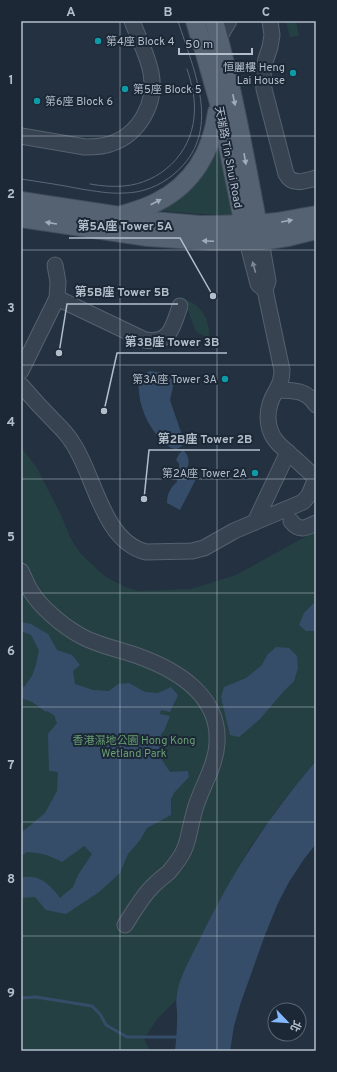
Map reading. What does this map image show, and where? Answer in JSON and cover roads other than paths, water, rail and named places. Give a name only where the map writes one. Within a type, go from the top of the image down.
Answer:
[{"type":"main road","name":"天瑞路 Tin Shui Road","points":[[195,21],[206,54],[252,232]]},
{"type":"main road","name":"天瑞路 Tin Shui Road","points":[[214,21],[226,65],[238,120],[252,232]]},
{"type":"main road","points":[[120,216],[158,202],[173,192],[194,172],[204,158],[211,140],[219,103]]},
{"type":"main road","points":[[21,201],[120,216],[177,223],[216,225],[288,237],[316,230]]},
{"type":"main road","points":[[21,218],[119,233],[169,239],[210,241],[252,232],[277,222],[316,215]]},
{"type":"street","points":[[21,136],[85,147],[94,147],[115,142],[133,130],[142,120],[148,109],[151,96],[152,74],[132,21]]},
{"type":"street","points":[[219,39],[229,21]]},
{"type":"street","points":[[270,21],[272,35],[264,65],[263,80],[286,174],[290,180],[297,182],[316,178]]},
{"type":"street","name":"天瑞路 Tin Shui Road","points":[[252,232],[268,281],[265,290],[282,370],[282,376],[277,390],[269,406],[268,422],[272,436],[277,442],[316,478]]},
{"type":"street","points":[[21,371],[57,298],[58,282],[55,265]]},
{"type":"street","points":[[57,298],[145,340],[151,341],[157,341],[167,336],[172,330],[180,306]]},
{"type":"street","points":[[21,385],[70,438],[77,450],[108,520],[124,541],[133,548],[146,552],[199,550],[234,531],[302,502],[309,495],[316,478]]},
{"type":"street","points":[[277,390],[305,393],[312,398],[316,405]]},
{"type":"street","points":[[255,522],[288,452]]},
{"type":"street","points":[[291,521],[298,528],[303,528],[316,523]]},
{"type":"street","points":[[21,571],[30,591],[49,612],[65,625],[93,642],[139,656],[174,673],[201,694],[213,717],[217,742],[215,755],[197,804],[185,849],[170,871],[150,888],[125,925]]},
{"type":"water","points":[[150,371],[163,373],[172,380],[173,387],[170,400],[185,444],[177,449],[169,447],[156,434],[151,428],[144,414],[140,400],[139,381],[143,375]]},
{"type":"water","points":[[183,450],[189,460],[185,478],[196,479],[180,510],[167,503],[167,500],[169,491],[177,482],[176,475],[179,464],[176,460]]},
{"type":"water","points":[[316,601],[316,631],[306,631],[299,625],[304,613]]},
{"type":"water","points":[[21,622],[31,624],[48,634],[57,650],[72,655],[80,665],[73,671],[75,684],[93,690],[109,691],[118,684],[129,683],[145,692],[158,693],[171,687],[178,695],[170,712],[161,710],[160,714],[170,716],[164,731],[161,734],[158,754],[170,772],[188,771],[189,777],[174,793],[171,799],[171,815],[147,828],[140,840],[128,854],[120,873],[99,892],[66,914],[46,910],[35,897],[21,898],[21,878],[33,877],[44,881],[60,898],[73,887],[78,875],[92,854],[84,846],[62,862],[49,856],[37,853],[27,852],[21,856],[21,833],[45,813],[57,791],[58,772],[49,771],[48,734],[57,723],[54,715],[47,711],[46,712],[32,702],[21,698],[21,688],[24,687],[32,676],[39,650],[31,635],[21,631]]},
{"type":"water","points":[[276,647],[289,648],[297,656],[298,668],[294,681],[260,719],[239,737],[230,735],[221,697],[224,687],[246,678],[262,665],[267,655]]},
{"type":"water","points":[[316,761],[316,844],[289,882],[278,903],[241,1002],[234,1026],[230,1051],[175,1051],[177,994],[180,981],[189,960],[237,869],[282,803]]},
{"type":"waterway","points":[[21,998],[36,997],[92,1006],[100,1014],[106,1025],[127,1037],[179,1037]]},
{"type":"tram line","points":[[21,179],[107,193],[131,193],[150,188],[163,182],[174,174],[189,157],[198,140],[201,121],[201,101],[197,81],[178,21]]},
{"type":"tram line","points":[[90,184],[103,186],[124,186],[137,184],[161,173],[180,154],[187,143],[192,130],[194,117],[193,93],[187,69]]},
{"type":"place","name":"第4座 Block 4","points":[[98,41]]},
{"type":"place","name":"恒麗樓 Heng Lai House","points":[[293,73]]},
{"type":"place","name":"第5座 Block 5","points":[[125,89]]},
{"type":"place","name":"第6座 Block 6","points":[[37,101]]},
{"type":"place","name":"第5A座 Tower 5A","points":[[213,296]]},
{"type":"place","name":"第5B座 Tower 5B","points":[[59,353]]},
{"type":"place","name":"第3A座 Tower 3A","points":[[225,379]]},
{"type":"place","name":"第3B座 Tower 3B","points":[[104,411]]},
{"type":"place","name":"第2A座 Tower 2A","points":[[255,473]]},
{"type":"place","name":"第2B座 Tower 2B","points":[[144,499]]},
{"type":"park label","name":"香港濕地公園 Hong Kong Wetland Park","points":[[134,746]]}]
